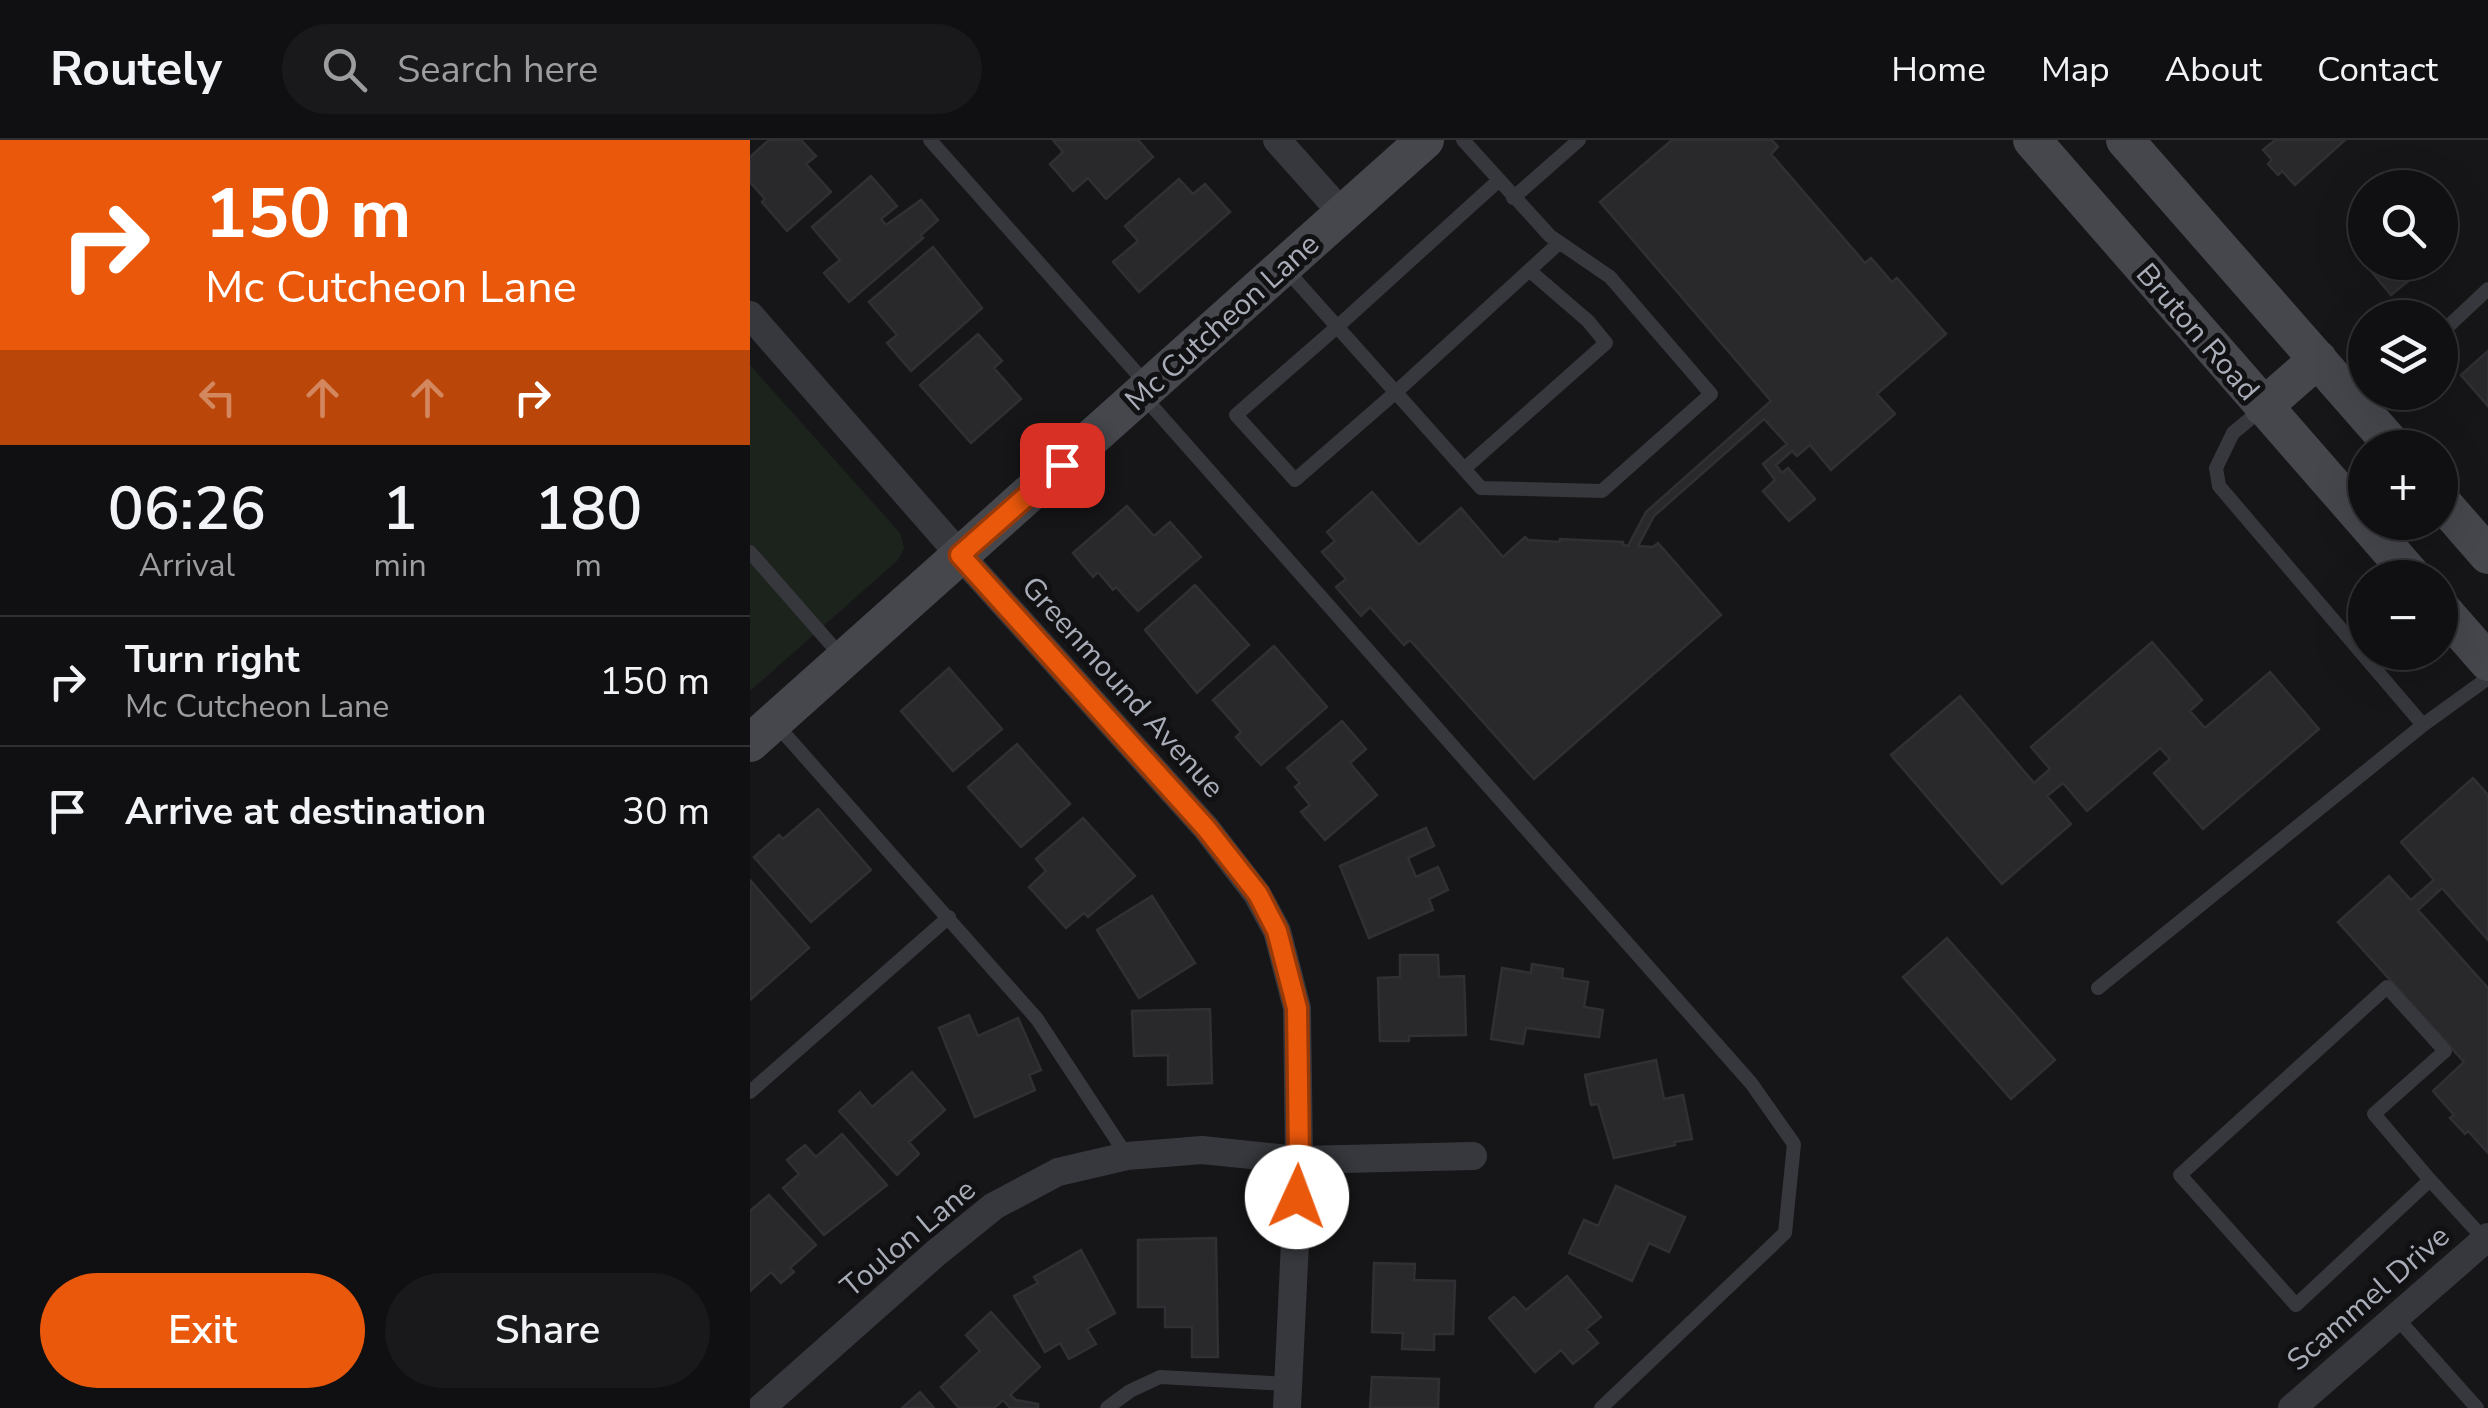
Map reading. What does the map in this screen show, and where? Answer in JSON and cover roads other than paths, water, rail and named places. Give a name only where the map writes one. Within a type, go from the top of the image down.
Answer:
[{"type":"main road","name":"Mc Cutcheon Lane","points":[[762,732],[1425,140]]},
{"type":"main road","name":"Bruton Road","points":[[2032,140],[2398,560]]},
{"type":"main road","points":[[2126,140],[2342,370],[2383,430]]},
{"type":"main road","points":[[2263,407],[2342,370]]},
{"type":"main road","points":[[2458,521],[2488,555]]},
{"type":"main road","points":[[2458,628],[2488,662]]},
{"type":"street","points":[[1277,140],[1342,213]]},
{"type":"street","name":"Greenmound Avenue","points":[[750,315],[1206,828],[1258,894],[1277,931],[1297,1008],[1299,1160],[1288,1396]]},
{"type":"street","name":"Toulon Lane","points":[[761,1408],[994,1206],[1058,1172],[1127,1156],[1202,1150],[1299,1160],[1473,1156]]},
{"type":"street","name":"Scammel Drive","points":[[2292,1408],[2486,1238]]},
{"type":"lane","points":[[930,140],[1751,1083],[1794,1144],[1785,1233],[1601,1408]]},
{"type":"lane","points":[[1283,266],[1481,488],[1602,491],[1712,394],[1610,277],[1559,243],[1463,140]]},
{"type":"lane","points":[[1513,198],[1580,140]]},
{"type":"lane","points":[[1498,181],[1236,415],[1296,480],[1559,243]]},
{"type":"lane","points":[[1464,469],[1606,342],[1588,321],[1530,271]]},
{"type":"lane","points":[[2458,317],[2488,289]]},
{"type":"lane","points":[[2263,407],[2233,433],[2216,468],[2220,486],[2422,726]]},
{"type":"lane","points":[[750,552],[844,660]]},
{"type":"lane","points":[[2098,988],[2422,726],[2488,678]]},
{"type":"lane","points":[[762,732],[949,917],[1038,1020],[1127,1156]]},
{"type":"lane","points":[[750,1092],[949,917]]},
{"type":"lane","points":[[2430,1180],[2296,1305],[2180,1176],[2387,987],[2445,1051],[2374,1114],[2486,1238]]},
{"type":"lane","points":[[2395,1316],[2478,1408]]},
{"type":"lane","points":[[1106,1408],[1130,1391],[1160,1378],[1288,1396]]}]
